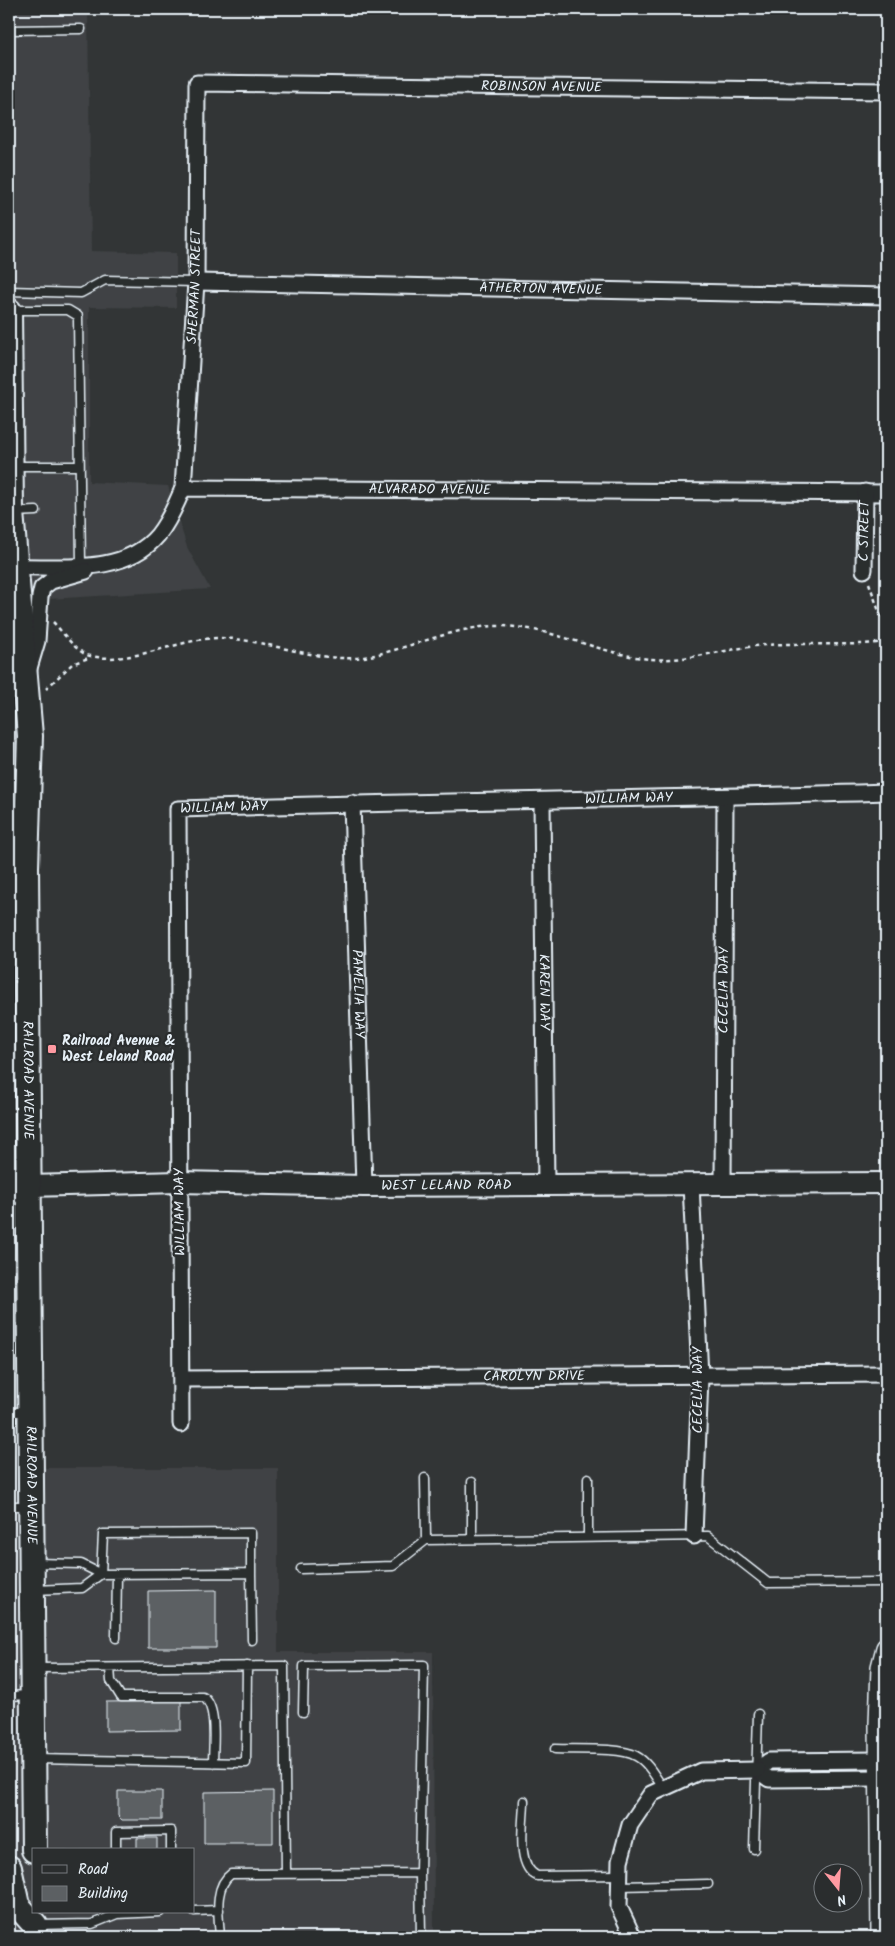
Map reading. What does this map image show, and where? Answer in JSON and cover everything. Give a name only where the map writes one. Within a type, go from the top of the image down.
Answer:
[{"type":"highway","name":"RAILROAD AVENUE","points":[[9,310],[12,567],[22,601],[36,685],[17,867],[16,1185],[20,1506],[31,1563],[32,1590],[34,1848]]},
{"type":"highway","points":[[9,1868],[17,1905],[35,1925]]},
{"type":"main road","name":"WEST LELAND ROAD","points":[[16,1185],[179,1182],[364,1186],[886,1182]]},
{"type":"street","name":"ROBINSON AVENUE","points":[[197,83],[886,91]]},
{"type":"street","name":"SHERMAN STREET","points":[[183,488],[196,282],[197,83]]},
{"type":"street","name":"ATHERTON AVENUE","points":[[196,282],[886,296]]},
{"type":"street","name":"ALVARADO AVENUE","points":[[183,488],[886,493]]},
{"type":"street","points":[[22,601],[51,581],[137,552],[157,536],[171,516],[183,488]]},
{"type":"street","name":"C STREET","points":[[864,570],[865,492]]},
{"type":"street","points":[[12,567],[106,564]]},
{"type":"street","name":"WILLIAM WAY","points":[[181,1424],[178,809],[352,803],[542,801],[886,792]]},
{"type":"street","name":"CECELIA WAY","points":[[723,1184],[725,797]]},
{"type":"street","name":"KAREN WAY","points":[[542,801],[546,1184]]},
{"type":"street","name":"PAMELIA WAY","points":[[352,803],[364,1186]]},
{"type":"street","name":"CECELIA WAY","points":[[691,1184],[700,1377],[694,1536]]},
{"type":"street","name":"CAROLYN DRIVE","points":[[182,1379],[700,1377],[886,1374]]},
{"type":"street","points":[[881,1937],[883,1853],[879,1769],[883,1724],[881,1668],[886,1648]]},
{"type":"street","points":[[633,1937],[619,1907],[620,1860],[630,1825],[651,1794],[701,1771],[758,1770],[769,1761],[820,1761],[879,1769]]},
{"type":"street","points":[[758,1770],[769,1779],[821,1779],[879,1769]]},
{"type":"lane","points":[[9,30],[81,29]]},
{"type":"lane","points":[[9,291],[81,293],[105,280],[196,282]]},
{"type":"lane","points":[[9,310],[68,310],[78,316],[78,466],[81,566]]},
{"type":"lane","points":[[10,466],[78,466]]},
{"type":"lane","points":[[11,512],[36,511]]},
{"type":"lane","points":[[425,1478],[426,1540]]},
{"type":"lane","points":[[588,1478],[588,1537]]},
{"type":"lane","points":[[472,1482],[472,1539]]},
{"type":"lane","points":[[101,1574],[103,1534],[251,1533],[252,1640]]},
{"type":"lane","points":[[301,1569],[393,1566],[426,1540],[708,1536],[768,1583],[886,1582]]},
{"type":"lane","points":[[31,1563],[81,1564],[101,1574],[251,1573]]},
{"type":"lane","points":[[32,1590],[82,1588],[101,1574]]},
{"type":"lane","points":[[116,1638],[117,1574]]},
{"type":"lane","points":[[302,1712],[304,1666],[424,1665],[420,1873],[421,1937]]},
{"type":"lane","points":[[33,1759],[246,1764],[247,1666]]},
{"type":"lane","points":[[32,1668],[284,1666],[286,1873]]},
{"type":"lane","points":[[110,1668],[111,1681],[121,1697],[203,1698],[207,1700],[213,1709],[213,1762]]},
{"type":"lane","points":[[9,1696],[32,1695]]},
{"type":"lane","points":[[754,1849],[758,1770],[758,1714]]},
{"type":"lane","points":[[555,1749],[621,1752],[636,1755],[645,1763],[663,1788]]},
{"type":"lane","points":[[820,1761],[821,1779]]},
{"type":"lane","points":[[524,1801],[523,1858],[531,1873],[536,1876],[708,1884]]},
{"type":"lane","points":[[116,1848],[116,1832],[171,1830],[171,1848]]},
{"type":"lane","points":[[220,1937],[220,1887],[224,1878],[231,1874],[420,1873]]},
{"type":"lane","points":[[195,1911],[219,1910]]},
{"type":"lane","points":[[35,1925],[92,1924],[114,1914]]},
{"type":"path","points":[[864,570],[886,631]]},
{"type":"path","points":[[22,601],[47,606],[46,615],[82,653],[92,657]]},
{"type":"path","points":[[36,685],[78,660],[92,657],[144,654],[219,638],[353,658],[377,654],[469,630],[495,626],[532,631],[635,656],[658,659],[778,644],[886,642]]},
{"type":"path","points":[[886,678],[884,699],[886,732]]},
{"type":"shaded area","points":[[9,9],[88,9],[91,251],[176,253],[176,308],[89,307],[89,482],[168,486],[187,547],[210,589],[49,599],[9,604]]},
{"type":"shaded area","points":[[9,1451],[44,1468],[278,1468],[278,1652],[433,1652],[434,1937],[9,1937]]},
{"type":"building","points":[[216,1590],[216,1648],[148,1648],[148,1591]]},
{"type":"building","points":[[181,1701],[181,1730],[106,1731],[106,1702]]},
{"type":"building","points":[[118,1791],[162,1791],[162,1820],[122,1820],[118,1816]]},
{"type":"building","points":[[273,1791],[273,1843],[204,1843],[204,1792]]},
{"type":"building","points":[[137,1838],[157,1838],[157,1848],[137,1848]]},
{"type":"place","name":"Railroad Avenue & West Leland Road","points":[[52,1049]]}]
